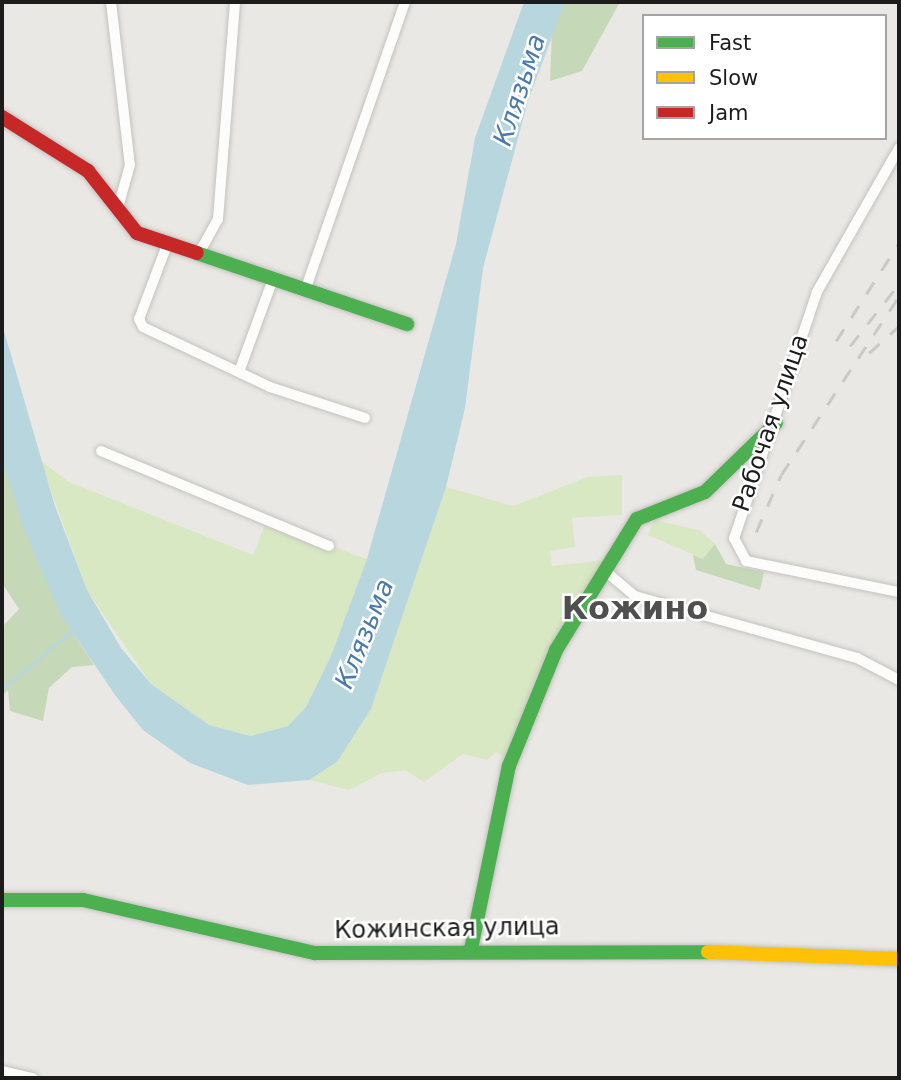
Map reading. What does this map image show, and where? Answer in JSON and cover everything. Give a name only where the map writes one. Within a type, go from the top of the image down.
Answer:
[{"type":"street","points":[[111,2],[130,165],[119,204]]},
{"type":"street","points":[[198,255],[220,206],[235,2]]},
{"type":"street","points":[[307,285],[405,2]]},
{"type":"street","points":[[3,119],[61,152],[119,204],[125,223],[167,245],[272,282],[307,285],[325,300],[407,324]]},
{"type":"street","name":"Рабочая улица","points":[[899,148],[817,292],[776,423],[734,532],[737,551],[746,561],[899,592]]},
{"type":"street","points":[[167,245],[140,323],[239,372],[365,418]]},
{"type":"street","points":[[239,372],[272,282]]},
{"type":"street","points":[[471,949],[509,766],[545,671],[604,570],[638,519],[705,492],[776,423]]},
{"type":"street","points":[[101,451],[329,545]]},
{"type":"street","points":[[604,570],[635,596],[857,658],[899,680]]},
{"type":"street","name":"Кожинская улица","points":[[2,900],[83,900],[315,953],[373,957],[471,949],[899,959]]},
{"type":"street","points":[[2,1071],[33,1078]]},
{"type":"green space","points":[[565,2],[620,2],[582,71],[550,81],[552,31]]},
{"type":"green space","points":[[2,460],[61,614],[94,665],[72,667],[49,688],[43,721],[10,711],[8,690],[2,696],[2,627],[19,609],[2,583]]},
{"type":"green space","points":[[40,460],[69,482],[253,555],[266,522],[367,559],[331,656],[306,707],[288,726],[250,736],[209,725],[151,684],[87,590]]},
{"type":"green space","points":[[622,475],[622,515],[572,518],[575,547],[550,551],[552,566],[605,560],[539,669],[506,758],[496,752],[487,760],[463,754],[424,782],[405,770],[382,773],[349,790],[309,780],[337,762],[371,709],[446,487],[513,506],[588,477]]},
{"type":"green space","points":[[654,520],[699,530],[715,544],[703,559],[648,535]]},
{"type":"green space","points":[[715,544],[726,564],[764,572],[760,590],[696,570],[693,555],[703,559]]},
{"type":"water","name":"Клязьма","points":[[524,2],[565,2],[528,101],[483,268],[465,408],[446,487],[371,709],[337,762],[309,780],[248,785],[190,763],[143,730],[115,695],[61,615],[26,535],[2,460],[2,324],[55,506],[87,590],[121,648],[151,684],[209,725],[250,736],[288,726],[306,707],[331,656],[367,559],[456,244],[475,138]]},
{"type":"waterway","points":[[2,689],[72,631]]},
{"type":"railway","points":[[836,341],[899,243]]},
{"type":"railway","points":[[850,346],[899,284]]},
{"type":"railway","points":[[756,532],[781,475],[899,296]]},
{"type":"railway","points":[[869,353],[899,326]]},
{"type":"traffic: fast","points":[[197,253],[407,324]]},
{"type":"traffic: fast","points":[[471,949],[509,766],[556,650],[637,519],[705,492],[776,423]]},
{"type":"traffic: fast","points":[[2,900],[83,900],[315,953],[708,952]]},
{"type":"traffic: slow","points":[[708,952],[899,959]]},
{"type":"traffic: jam","points":[[2,117],[88,171],[137,233],[197,253]]},
{"type":"district","name":"Кожино","points":[[635,608]]}]
